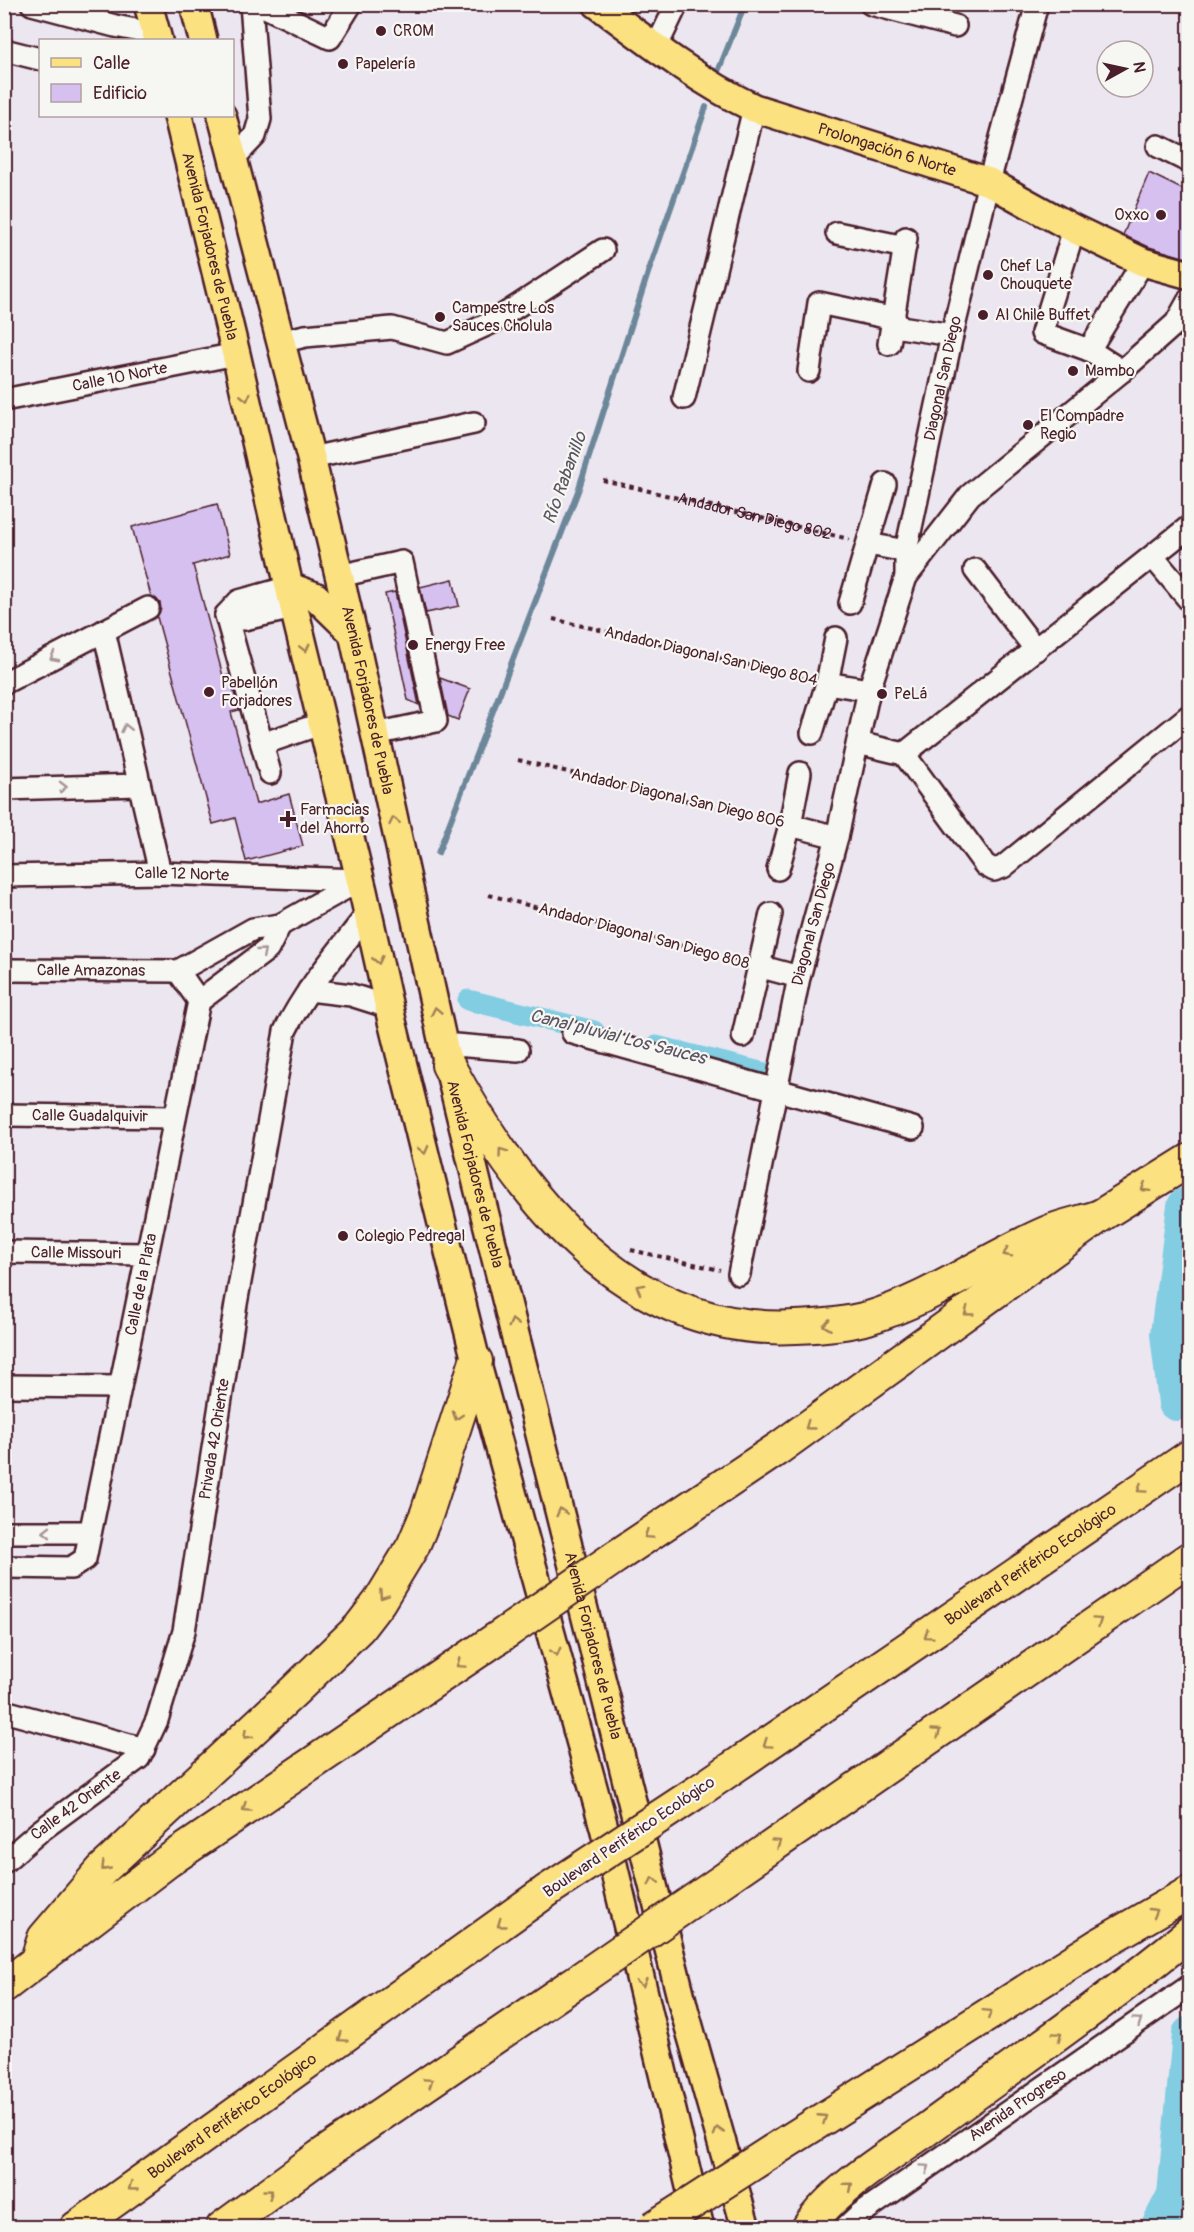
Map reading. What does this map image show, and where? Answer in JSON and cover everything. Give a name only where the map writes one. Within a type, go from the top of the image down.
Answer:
[{"type":"highway","points":[[446,1056],[489,1134],[538,1201],[570,1236],[601,1263],[643,1290],[674,1306],[728,1323],[760,1328],[790,1328],[844,1323],[868,1318],[926,1295],[1049,1232],[1100,1216]]},
{"type":"highway","points":[[4,1986],[168,1861],[779,1448],[1100,1216],[1190,1160]]},
{"type":"highway","points":[[36,1962],[44,1938],[102,1870],[311,1675],[358,1628],[379,1602],[397,1575],[424,1521],[476,1361]]},
{"type":"highway","name":"Boulevard Periférico Ecológico","points":[[76,2228],[548,1890],[700,1790],[1190,1456]]},
{"type":"highway","points":[[222,2228],[319,2157],[1190,1558]]},
{"type":"highway","points":[[653,2228],[1100,1944],[1190,1892]]},
{"type":"highway","points":[[808,2228],[816,2215],[855,2181],[1072,2026],[1190,1932]]},
{"type":"main road","points":[[148,4],[157,37]]},
{"type":"main road","points":[[194,4],[203,39]]},
{"type":"main road","name":"Prolongación 6 Norte","points":[[597,4],[656,48],[728,96],[754,108],[989,182],[1074,229],[1143,262],[1190,275]]},
{"type":"main road","name":"Avenida Forjadores de Puebla","points":[[178,117],[323,723],[388,1007],[476,1361],[605,1831],[700,2228]]},
{"type":"main road","name":"Avenida Forjadores de Puebla","points":[[222,117],[354,633],[446,1056],[684,2009],[746,2228]]},
{"type":"main road","points":[[292,598],[315,596],[354,633]]},
{"type":"street","points":[[32,4],[157,37]]},
{"type":"street","points":[[233,159],[255,136],[260,119],[250,4]]},
{"type":"street","points":[[259,4],[330,38],[351,4]]},
{"type":"street","points":[[656,48],[677,4]]},
{"type":"street","points":[[871,4],[955,26]]},
{"type":"street","name":"Diagonal San Diego","points":[[739,1274],[799,977],[837,837],[869,690],[906,577],[906,551],[952,335],[989,182],[1037,4]]},
{"type":"street","points":[[4,50],[39,59]]},
{"type":"street","points":[[684,398],[754,108]]},
{"type":"street","points":[[1158,146],[1190,162]]},
{"type":"street","points":[[1074,229],[1042,333],[1089,350],[1122,371]]},
{"type":"street","points":[[837,232],[906,242],[892,330]]},
{"type":"street","points":[[280,342],[305,336],[392,328],[447,344],[494,322],[603,250]]},
{"type":"street","points":[[1089,350],[1143,262]]},
{"type":"street","name":"Diagonal San Diego","points":[[906,577],[970,495],[1122,371],[1176,323],[1190,298]]},
{"type":"street","points":[[809,371],[819,303],[892,330],[952,335]]},
{"type":"street","name":"Calle 10 Norte","points":[[4,400],[236,354]]},
{"type":"street","points":[[311,458],[474,423]]},
{"type":"street","points":[[850,603],[885,484]]},
{"type":"street","points":[[904,754],[1190,526]]},
{"type":"street","points":[[868,544],[906,551]]},
{"type":"street","points":[[1153,557],[1190,601]]},
{"type":"street","points":[[339,576],[402,562],[436,721],[375,734]]},
{"type":"street","points":[[975,570],[1036,650]]},
{"type":"street","points":[[270,773],[226,615],[239,601],[292,598]]},
{"type":"street","points":[[4,683],[147,608]]},
{"type":"street","points":[[104,631],[160,873]]},
{"type":"street","points":[[812,733],[827,683],[836,638]]},
{"type":"street","name":"Andador Diagonal San Diego 804","points":[[827,683],[869,690]]},
{"type":"street","points":[[858,743],[904,754],[985,865],[994,870],[1002,867],[1190,715]]},
{"type":"street","points":[[262,744],[323,723]]},
{"type":"street","points":[[778,869],[790,825],[800,773]]},
{"type":"street","points":[[4,789],[139,785]]},
{"type":"street","name":"Andador Diagonal San Diego 806","points":[[790,825],[837,837]]},
{"type":"street","name":"Calle 12 Norte","points":[[4,876],[160,873],[360,880]]},
{"type":"street","points":[[280,925],[268,949],[199,1001],[178,970],[253,929],[280,925],[360,880]]},
{"type":"street","name":"Privada 42 Oriente","points":[[144,1749],[157,1720],[184,1631],[236,1304],[285,1031],[293,1013],[309,990],[368,914]]},
{"type":"street","points":[[743,1036],[771,914]]},
{"type":"street","name":"Andador Diagonal San Diego 808","points":[[758,966],[799,977]]},
{"type":"street","name":"Calle Amazonas","points":[[4,970],[178,970]]},
{"type":"street","points":[[309,990],[351,995],[388,1007]]},
{"type":"street","name":"Calle de la Plata","points":[[4,1567],[70,1568],[85,1558],[199,1001]]},
{"type":"street","points":[[573,1033],[913,1128]]},
{"type":"street","points":[[446,1056],[454,1046],[518,1050]]},
{"type":"street","name":"Calle Guadalquivir","points":[[4,1115],[175,1117]]},
{"type":"street","name":"Calle Missouri","points":[[4,1252],[147,1254]]},
{"type":"street","points":[[4,1386],[120,1387]]},
{"type":"street","points":[[4,1532],[90,1532]]},
{"type":"street","points":[[4,1711],[144,1749]]},
{"type":"street","name":"Calle 42 Oriente","points":[[4,1862],[139,1758],[144,1749]]},
{"type":"street","name":"Avenida Progreso","points":[[845,2228],[868,2208],[1190,1986]]},
{"type":"path","name":"Andador San Diego 802","points":[[603,480],[868,544]]},
{"type":"path","name":"Andador Diagonal San Diego 804","points":[[553,619],[827,683]]},
{"type":"path","name":"Andador Diagonal San Diego 806","points":[[518,760],[790,825]]},
{"type":"path","name":"Andador Diagonal San Diego 808","points":[[489,896],[758,966]]},
{"type":"path","points":[[626,1249],[739,1274]]},
{"type":"building","name":"Oxxo","points":[[1149,173],[1190,193],[1190,259],[1149,247],[1123,235]]},
{"type":"building","name":"Pabellón Forjadores","points":[[217,504],[230,554],[193,565],[223,676],[229,675],[239,710],[231,712],[256,804],[289,794],[303,846],[246,861],[235,818],[213,824],[157,617],[161,609],[160,603],[151,596],[132,527]]},
{"type":"building","points":[[453,579],[459,606],[426,613],[420,587]]},
{"type":"building","points":[[395,592],[419,705],[408,700],[385,594]]},
{"type":"building","points":[[440,678],[470,689],[458,720],[448,716]]},
{"type":"waterway","name":"Río Rabanillo","points":[[719,69],[745,4]]},
{"type":"waterway","name":"Río Rabanillo","points":[[438,853],[578,491],[648,273],[706,107]]},
{"type":"waterway","name":"Canal pluvial Los Sauces","points":[[468,1000],[594,1031]]},
{"type":"waterway","name":"Canal pluvial Los Sauces","points":[[656,1046],[769,1074]]},
{"type":"waterway","points":[[1176,1403],[1168,1334],[1185,1206]]},
{"type":"waterway","points":[[1158,2228],[1175,2195],[1190,2034]]},
{"type":"place","name":"CROM","points":[[381,31]]},
{"type":"place","name":"Papelería","points":[[343,64]]},
{"type":"place","name":"Oxxo","points":[[1161,215]]},
{"type":"place","name":"Chef La Chouquete","points":[[988,275]]},
{"type":"place","name":"Al Chile Buffet","points":[[983,315]]},
{"type":"place","name":"Campestre Los Sauces Cholula","points":[[440,317]]},
{"type":"place","name":"Mambo","points":[[1073,371]]},
{"type":"place","name":"El Compadre Regio","points":[[1028,425]]},
{"type":"place","name":"Energy Free","points":[[413,645]]},
{"type":"place","name":"Pabellón Forjadores","points":[[209,692]]},
{"type":"place","name":"PeLá","points":[[882,694]]},
{"type":"place","name":"Farmacias del Ahorro","points":[[288,819]]},
{"type":"place","name":"Colegio Pedregal","points":[[343,1236]]}]
